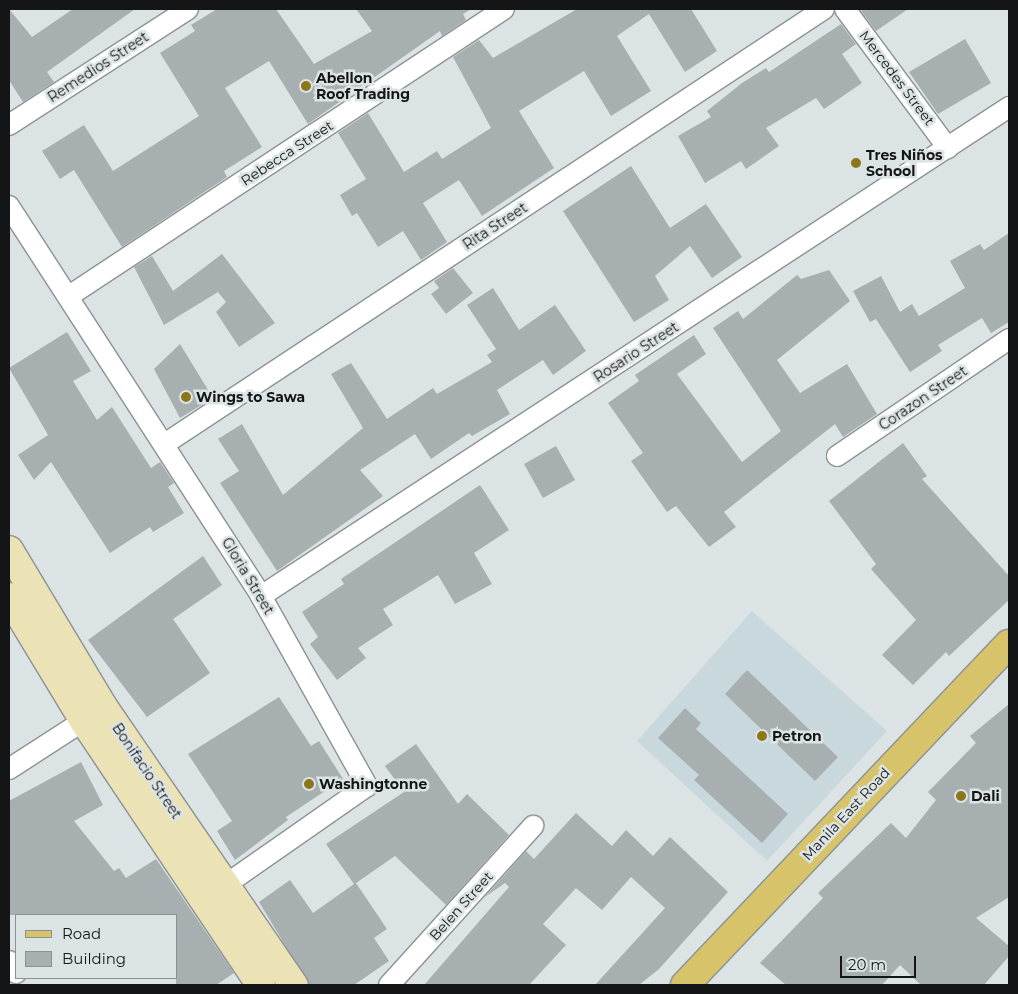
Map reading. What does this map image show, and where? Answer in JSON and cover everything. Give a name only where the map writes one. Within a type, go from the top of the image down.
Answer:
[{"type":"main road","name":"Manila East Road","points":[[685,985],[1009,644]]},
{"type":"street","name":"Remedios Street","points":[[9,125],[188,9]]},
{"type":"street","name":"Rebecca Street","points":[[69,296],[504,9]]},
{"type":"street","name":"Rita Street","points":[[166,443],[824,9]]},
{"type":"street","name":"Mercedes Street","points":[[845,9],[948,148]]},
{"type":"street","name":"Rosario Street","points":[[261,596],[1009,107]]},
{"type":"street","name":"Gloria Street","points":[[9,206],[166,443],[261,596],[367,786],[214,893]]},
{"type":"street","name":"Corazon Street","points":[[837,456],[1009,339]]},
{"type":"street","name":"Bonifacio Street","points":[[9,550],[94,714]]},
{"type":"street","name":"Bonifacio Street","points":[[9,597],[94,714],[214,893],[261,985]]},
{"type":"street","points":[[9,769],[94,714]]},
{"type":"street","name":"Belen Street","points":[[389,985],[533,826]]},
{"type":"street","name":"Bonifacio Street","points":[[214,893],[294,985]]},
{"type":"shaded area","name":"Petron","points":[[752,611],[887,731],[767,861],[637,741]]},
{"type":"building","points":[[9,9],[32,37],[73,9],[135,9],[47,72],[54,82],[23,102],[9,80]]},
{"type":"building","points":[[217,9],[276,9],[314,64],[372,31],[356,9],[471,9],[463,14],[466,20],[442,36],[440,31],[308,124],[269,61],[225,88],[262,147],[224,171],[227,177],[122,247],[74,170],[60,179],[42,151],[84,125],[113,171],[199,116],[160,53],[195,31],[191,25]]},
{"type":"building","points":[[577,9],[691,9],[717,51],[685,72],[649,14],[617,36],[651,91],[611,116],[584,71],[519,111],[554,168],[482,216],[459,180],[423,203],[447,242],[421,260],[403,231],[378,247],[357,213],[352,216],[340,195],[366,179],[338,133],[368,113],[404,172],[437,151],[442,159],[491,128],[453,57],[479,40],[493,58]]},
{"type":"building","points":[[864,9],[908,9],[876,31],[861,11]]},
{"type":"building","points":[[841,24],[856,44],[842,54],[862,83],[824,109],[816,98],[766,128],[779,146],[746,169],[741,161],[705,183],[678,136],[711,117],[707,111],[742,83],[766,68],[769,72]]},
{"type":"building","points":[[965,39],[991,83],[938,114],[909,72]]},
{"type":"building","points":[[631,166],[670,228],[706,204],[742,257],[712,278],[690,246],[655,276],[669,300],[634,322],[563,211]]},
{"type":"building","points":[[1009,233],[1009,322],[991,333],[982,318],[938,345],[942,351],[910,372],[876,319],[870,322],[853,291],[881,276],[900,312],[912,304],[919,316],[965,288],[950,261],[980,244],[984,250]]},
{"type":"building","points":[[222,254],[275,323],[239,347],[216,312],[226,302],[218,292],[164,325],[134,267],[152,256],[173,291]]},
{"type":"building","points":[[453,268],[473,293],[446,314],[431,294],[439,288],[434,281]]},
{"type":"building","points":[[829,270],[850,301],[777,360],[800,393],[847,364],[877,414],[843,437],[835,424],[724,512],[736,527],[709,547],[676,506],[667,512],[631,461],[643,453],[608,403],[639,381],[635,375],[694,335],[706,354],[677,374],[742,462],[781,431],[713,328],[738,311],[743,319],[797,275],[801,279]]},
{"type":"building","points":[[493,288],[519,330],[555,305],[586,351],[553,375],[543,360],[497,390],[510,414],[472,436],[469,433],[431,459],[415,434],[360,470],[383,496],[277,571],[220,483],[239,471],[218,439],[242,424],[283,495],[363,428],[331,374],[351,363],[387,419],[433,388],[437,394],[492,362],[487,355],[496,349],[467,305]]},
{"type":"building","points":[[67,332],[91,371],[73,381],[97,420],[112,407],[151,468],[160,462],[174,483],[168,487],[184,513],[153,532],[150,527],[110,553],[51,462],[34,480],[18,455],[48,435],[9,368]]},
{"type":"building","points":[[180,344],[213,398],[180,418],[154,369]]},
{"type":"building","points":[[903,443],[927,476],[922,479],[1009,576],[1009,600],[949,656],[946,652],[913,685],[882,655],[916,620],[871,569],[876,564],[829,501]]},
{"type":"building","points":[[556,446],[575,480],[543,498],[524,464]]},
{"type":"building","points":[[480,485],[509,530],[474,553],[492,584],[455,604],[438,575],[383,609],[393,625],[358,648],[366,658],[337,680],[310,644],[318,637],[302,612],[344,584],[341,579]]},
{"type":"building","points":[[203,556],[222,585],[173,619],[210,673],[147,717],[88,640]]},
{"type":"building","points":[[747,670],[838,757],[815,781],[725,694]]},
{"type":"building","points":[[279,697],[311,746],[319,741],[343,779],[286,817],[288,820],[235,860],[217,831],[232,821],[188,754]]},
{"type":"building","points":[[1009,704],[1009,897],[976,918],[1009,946],[1009,956],[984,985],[921,985],[900,965],[882,985],[786,985],[760,963],[823,898],[818,893],[891,823],[906,838],[936,800],[928,792],[976,743],[970,736]]},
{"type":"building","points":[[685,708],[701,723],[696,729],[788,814],[762,843],[694,780],[699,775],[658,738]]},
{"type":"building","points":[[416,744],[458,804],[467,794],[509,835],[446,905],[395,856],[356,883],[387,929],[374,938],[389,961],[354,985],[309,985],[259,902],[290,880],[313,913],[354,884],[326,844],[404,792],[385,766]]},
{"type":"building","points":[[81,762],[103,805],[74,821],[114,871],[119,868],[126,878],[156,859],[234,973],[216,985],[176,985],[176,979],[178,979],[178,914],[9,915],[9,801]]},
{"type":"building","points":[[576,813],[612,846],[626,830],[653,856],[670,837],[728,892],[659,969],[639,985],[595,985],[665,908],[631,877],[602,910],[576,888],[543,924],[566,945],[529,985],[424,985],[509,887],[505,883],[485,897],[526,851],[534,859]]},
{"type":"place","name":"Abellon Roof Trading","points":[[306,86]]},
{"type":"place","name":"Tres Niños School","points":[[856,163]]},
{"type":"place","name":"Wings to Sawa","points":[[186,397]]},
{"type":"place","name":"Petron","points":[[762,736]]},
{"type":"place","name":"Washingtonne","points":[[309,784]]},
{"type":"place","name":"Dali","points":[[961,796]]}]
